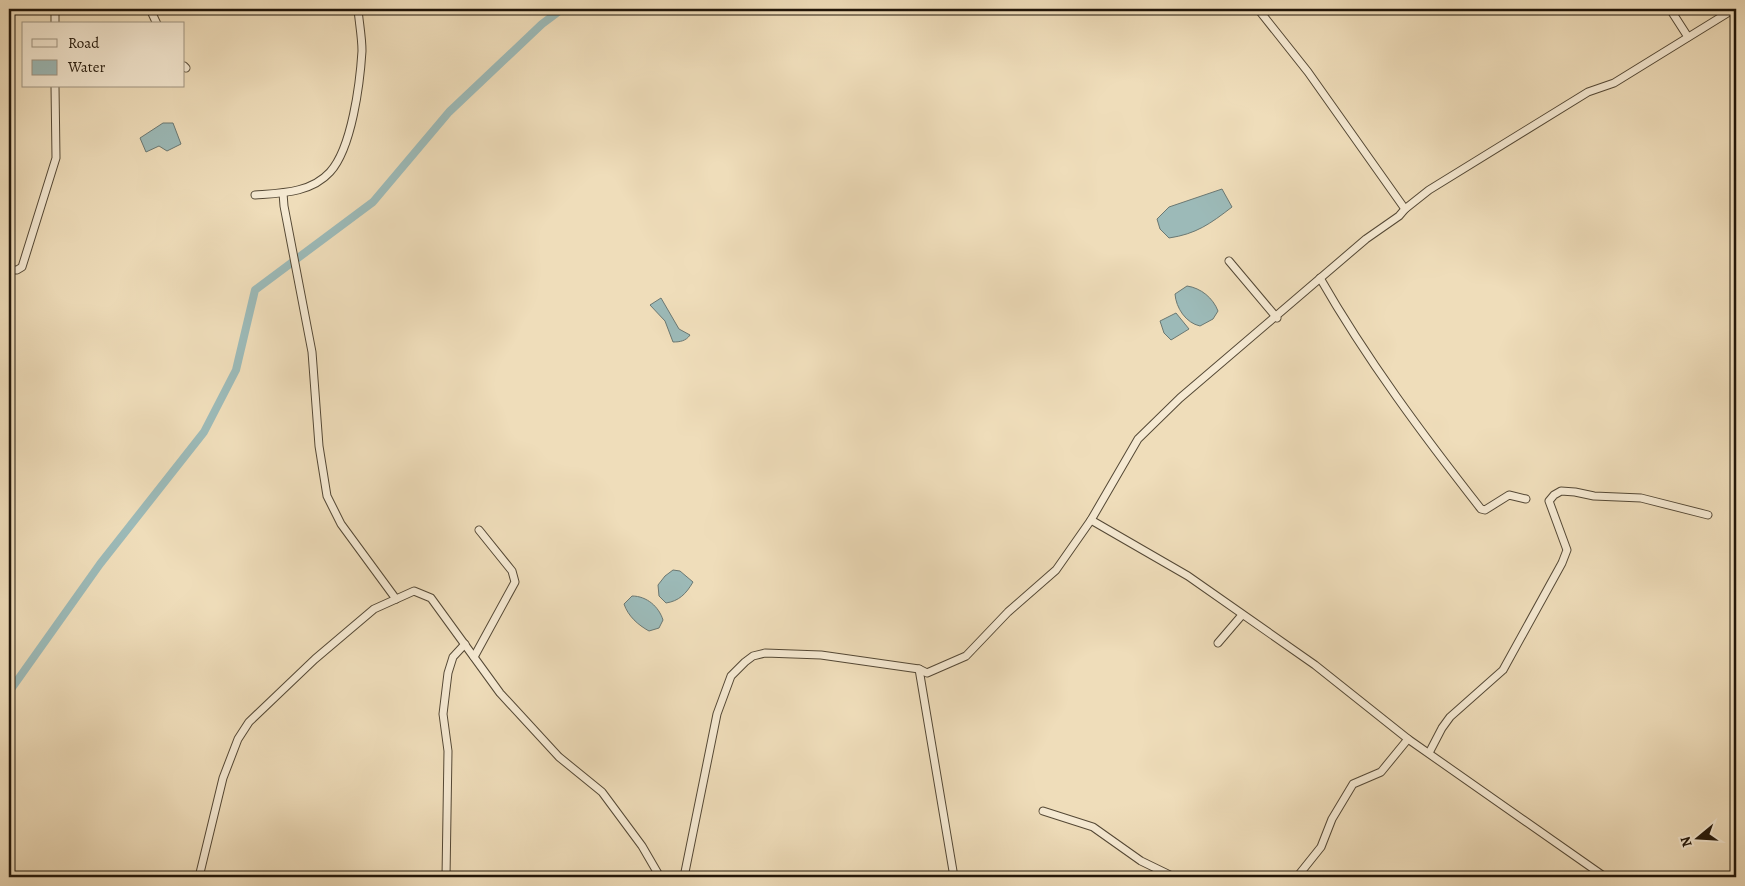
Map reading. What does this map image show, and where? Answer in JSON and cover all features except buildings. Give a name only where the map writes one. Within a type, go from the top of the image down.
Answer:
[{"type":"street","points":[[54,9],[55,22]]},
{"type":"street","points":[[150,9],[156,22]]},
{"type":"street","points":[[255,195],[299,190],[315,183],[330,173],[341,157],[356,104],[362,49],[358,9]]},
{"type":"street","points":[[1258,9],[1308,72],[1405,208]]},
{"type":"street","points":[[1670,9],[1688,36]]},
{"type":"street","points":[[684,877],[717,714],[731,676],[745,662],[753,656],[765,653],[821,655],[919,669],[927,673],[966,656],[1008,612],[1056,570],[1091,520],[1138,439],[1180,398],[1276,318],[1366,239],[1399,216],[1405,208],[1429,190],[1588,92],[1614,83],[1734,9]]},
{"type":"street","points":[[9,270],[17,270],[22,267],[56,158],[55,88]]},
{"type":"street","points":[[284,193],[284,206],[312,352],[319,446],[327,496],[341,524],[396,600]]},
{"type":"street","points":[[1229,261],[1276,318]]},
{"type":"street","points":[[1320,278],[1348,326],[1416,425],[1482,510],[1509,495],[1526,499]]},
{"type":"street","points":[[1429,753],[1450,717],[1503,670],[1562,563],[1567,550],[1549,501],[1554,495],[1561,491],[1594,496],[1641,498],[1708,515]]},
{"type":"street","points":[[1091,520],[1188,576],[1315,665],[1408,739],[1605,877]]},
{"type":"street","points":[[474,657],[515,582],[512,571],[479,530]]},
{"type":"street","points":[[199,877],[223,778],[238,738],[249,722],[315,659],[374,609],[414,591],[431,598],[500,693],[559,757],[602,792],[642,846],[660,877]]},
{"type":"street","points":[[1218,643],[1242,615]]},
{"type":"street","points":[[446,877],[448,751],[444,714],[448,673],[452,656],[465,644]]},
{"type":"street","points":[[919,669],[954,877]]},
{"type":"street","points":[[1297,877],[1321,847],[1335,813],[1354,784],[1381,772],[1408,739]]},
{"type":"street","points":[[1044,811],[1093,827],[1142,862],[1174,877]]},
{"type":"water","points":[[163,123],[173,123],[181,144],[167,151],[159,146],[146,152],[140,138]]},
{"type":"water","points":[[1222,189],[1232,207],[1210,223],[1187,234],[1169,238],[1160,229],[1157,219],[1169,207]]},
{"type":"water","points":[[1187,286],[1206,294],[1218,311],[1213,319],[1200,326],[1190,322],[1177,304],[1175,294]]},
{"type":"water","points":[[661,298],[679,329],[690,335],[685,340],[673,342],[665,321],[650,305]]},
{"type":"water","points":[[1176,313],[1189,329],[1171,340],[1164,333],[1160,321]]},
{"type":"water","points":[[673,570],[680,571],[693,582],[682,596],[675,601],[666,603],[659,596],[658,585]]},
{"type":"water","points":[[632,596],[647,600],[659,611],[663,620],[659,628],[649,631],[637,623],[631,616],[624,604]]},
{"type":"waterway","points":[[9,692],[100,564],[204,432],[236,370],[255,290],[373,202],[449,112],[542,24],[562,9]]}]
